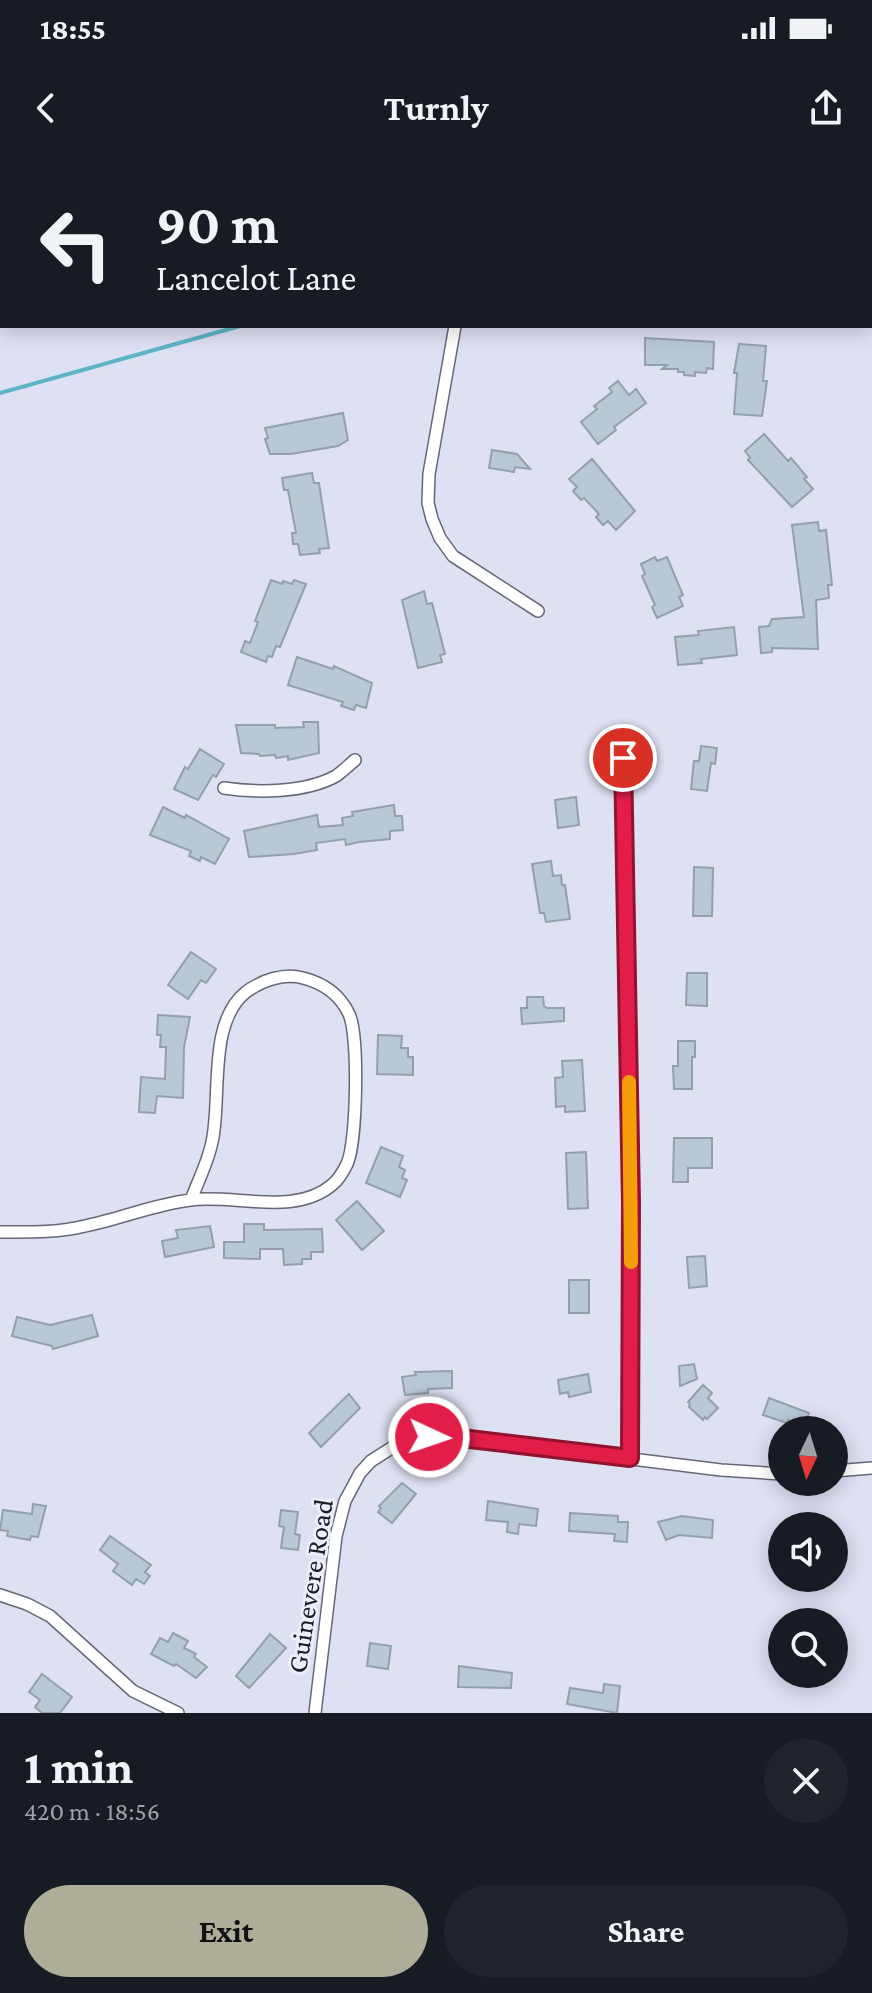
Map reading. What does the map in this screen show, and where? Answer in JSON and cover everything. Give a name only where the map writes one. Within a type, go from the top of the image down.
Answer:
[{"type":"street","points":[[455,328],[429,474],[428,503],[432,519],[440,538],[453,556],[538,611]]},
{"type":"street","points":[[623,758],[631,1203],[630,1458]]},
{"type":"street","points":[[224,788],[297,788],[335,776],[355,760]]},
{"type":"street","points":[[0,1232],[64,1230],[191,1200],[289,1201],[314,1196],[333,1184],[347,1165],[352,1143],[355,1042],[350,1015],[336,995],[316,981],[291,975],[266,980],[245,993],[230,1011],[222,1033],[212,1143],[191,1200]]},
{"type":"street","name":"Guinevere Road","points":[[315,1713],[336,1536],[352,1486],[371,1461],[393,1447],[429,1437],[461,1438],[768,1473]]},
{"type":"street","points":[[848,1470],[872,1468]]},
{"type":"street","points":[[0,1595],[50,1616],[122,1683],[146,1699],[178,1713]]},
{"type":"building","points":[[645,338],[714,342],[713,369],[707,368],[706,373],[695,372],[695,376],[684,375],[678,369],[662,369],[667,365],[645,365]]},
{"type":"building","points":[[739,344],[766,346],[763,381],[767,381],[762,416],[734,414],[737,373],[734,373]]},
{"type":"building","points":[[618,381],[629,395],[636,389],[646,403],[614,427],[616,430],[598,444],[581,422],[597,409],[594,406],[612,392],[609,388]]},
{"type":"building","points":[[343,413],[348,440],[338,446],[291,454],[270,454],[265,428]]},
{"type":"building","points":[[764,434],[788,461],[791,458],[813,489],[792,507],[748,460],[750,458],[745,451]]},
{"type":"building","points":[[492,450],[517,454],[530,469],[515,467],[514,472],[489,468]]},
{"type":"building","points":[[592,459],[635,511],[616,530],[608,521],[603,525],[596,517],[599,514],[573,491],[577,487],[569,479]]},
{"type":"building","points":[[312,473],[314,483],[319,483],[329,548],[319,549],[320,553],[300,555],[298,544],[293,544],[292,533],[296,533],[288,490],[284,490],[282,478]]},
{"type":"building","points":[[818,522],[819,531],[826,530],[832,585],[828,585],[829,598],[816,600],[818,649],[772,648],[772,652],[761,653],[759,627],[769,626],[772,619],[804,617],[792,525]]},
{"type":"building","points":[[655,557],[657,561],[667,557],[683,595],[679,597],[683,606],[657,618],[652,607],[655,605],[642,576],[645,574],[641,564]]},
{"type":"building","points":[[271,580],[282,584],[283,581],[292,584],[294,580],[306,584],[280,647],[276,646],[272,657],[268,656],[266,662],[241,652],[245,641],[250,643]]},
{"type":"building","points":[[424,591],[427,604],[432,603],[445,654],[440,655],[442,662],[418,668],[402,600]]},
{"type":"building","points":[[734,627],[737,655],[678,665],[675,637]]},
{"type":"building","points":[[297,657],[333,669],[334,666],[372,683],[366,708],[356,705],[354,710],[341,706],[343,702],[288,685]]},
{"type":"building","points":[[303,722],[318,722],[319,753],[288,760],[288,756],[276,758],[275,755],[241,753],[236,725],[304,727]]},
{"type":"building","points":[[701,746],[717,748],[715,764],[711,763],[707,791],[691,789],[694,761],[699,761]]},
{"type":"building","points":[[200,749],[224,764],[216,777],[213,775],[198,800],[174,789],[185,767],[188,769]]},
{"type":"building","points":[[576,797],[579,825],[558,828],[555,800]]},
{"type":"building","points":[[394,805],[395,816],[402,816],[403,830],[390,831],[390,839],[346,845],[345,839],[316,843],[317,850],[249,857],[244,831],[317,815],[319,827],[343,825],[342,818],[353,816],[352,812]]},
{"type":"building","points":[[163,807],[185,818],[186,815],[229,839],[215,864],[201,857],[200,861],[189,856],[191,851],[150,835]]},
{"type":"building","points":[[551,861],[553,876],[561,875],[562,885],[565,885],[570,919],[546,922],[544,913],[540,913],[532,864]]},
{"type":"building","points":[[694,867],[713,868],[712,916],[693,916]]},
{"type":"building","points":[[191,952],[216,969],[206,983],[201,980],[188,999],[168,985]]},
{"type":"building","points":[[687,973],[707,973],[707,1006],[686,1005]]},
{"type":"building","points":[[527,997],[543,997],[547,1008],[564,1008],[564,1021],[522,1024],[521,1008],[527,1008]]},
{"type":"building","points":[[158,1015],[190,1017],[184,1047],[183,1098],[157,1096],[155,1113],[139,1112],[141,1077],[165,1079],[166,1047],[160,1047],[161,1035],[157,1035]]},
{"type":"building","points":[[378,1035],[402,1036],[401,1048],[408,1048],[408,1057],[413,1057],[413,1075],[377,1074]]},
{"type":"building","points":[[678,1041],[695,1041],[692,1089],[674,1089],[673,1066],[678,1066]]},
{"type":"building","points":[[582,1060],[585,1111],[565,1112],[565,1106],[556,1107],[555,1078],[563,1077],[562,1061]]},
{"type":"building","points":[[674,1138],[712,1138],[712,1168],[688,1168],[688,1182],[673,1182]]},
{"type":"building","points":[[381,1147],[403,1156],[399,1167],[405,1170],[402,1178],[407,1180],[400,1197],[366,1183]]},
{"type":"building","points":[[586,1152],[588,1208],[568,1209],[566,1153]]},
{"type":"building","points":[[357,1201],[384,1231],[362,1250],[336,1220]]},
{"type":"building","points":[[244,1224],[264,1224],[264,1230],[322,1229],[323,1252],[311,1252],[311,1259],[302,1259],[302,1264],[284,1265],[283,1249],[260,1249],[260,1259],[224,1258],[224,1242],[244,1242]]},
{"type":"building","points":[[210,1226],[214,1247],[165,1257],[162,1241],[178,1238],[176,1230]]},
{"type":"building","points":[[705,1256],[707,1286],[689,1288],[687,1257]]},
{"type":"building","points":[[569,1280],[589,1280],[589,1313],[569,1313]]},
{"type":"building","points":[[92,1315],[98,1336],[53,1349],[52,1346],[12,1336],[17,1317],[50,1325]]},
{"type":"building","points":[[694,1364],[697,1379],[680,1386],[679,1366]]},
{"type":"building","points":[[452,1371],[452,1388],[428,1389],[428,1393],[405,1395],[402,1377],[416,1375],[415,1372]]},
{"type":"building","points":[[588,1374],[591,1392],[569,1397],[568,1392],[560,1394],[558,1380]]},
{"type":"building","points":[[703,1385],[712,1393],[708,1398],[718,1408],[703,1420],[689,1407],[688,1402]]},
{"type":"building","points":[[349,1394],[360,1408],[321,1447],[309,1433]]},
{"type":"building","points":[[769,1398],[809,1413],[808,1416],[763,1415]]},
{"type":"building","points":[[402,1483],[416,1494],[392,1523],[378,1512],[379,1506]]},
{"type":"building","points":[[488,1501],[538,1509],[536,1526],[519,1524],[518,1534],[507,1532],[508,1522],[486,1520]]},
{"type":"building","points":[[33,1504],[46,1506],[38,1537],[31,1536],[30,1540],[7,1536],[8,1531],[0,1530],[3,1510],[32,1514]]},
{"type":"building","points":[[281,1510],[298,1512],[295,1534],[300,1535],[298,1550],[281,1548],[284,1527],[279,1526]]},
{"type":"building","points":[[570,1513],[618,1516],[618,1522],[628,1522],[627,1542],[614,1541],[615,1534],[569,1531]]},
{"type":"building","points":[[682,1516],[713,1520],[712,1538],[679,1535],[666,1540],[658,1522]]},
{"type":"building","points":[[110,1536],[151,1565],[145,1572],[150,1576],[144,1584],[136,1579],[132,1585],[113,1571],[118,1564],[100,1550]]},
{"type":"building","points":[[173,1633],[188,1641],[184,1648],[196,1654],[194,1657],[207,1667],[196,1678],[176,1664],[174,1666],[151,1654],[160,1638],[168,1642]]},
{"type":"building","points":[[270,1634],[286,1648],[249,1688],[236,1676]]},
{"type":"building","points":[[370,1643],[391,1646],[388,1669],[367,1666]]},
{"type":"building","points":[[459,1666],[512,1673],[511,1688],[458,1687]]},
{"type":"building","points":[[42,1674],[72,1697],[60,1713],[42,1713],[35,1707],[40,1700],[29,1692]]},
{"type":"building","points":[[604,1684],[620,1686],[617,1713],[567,1704],[570,1688],[603,1693]]},
{"type":"waterway","points":[[0,393],[233,328]]},
{"type":"slow traffic","points":[[629,1082],[631,1262]]},
{"type":"route","points":[[429,1437],[630,1458],[631,1203],[623,758]]}]
